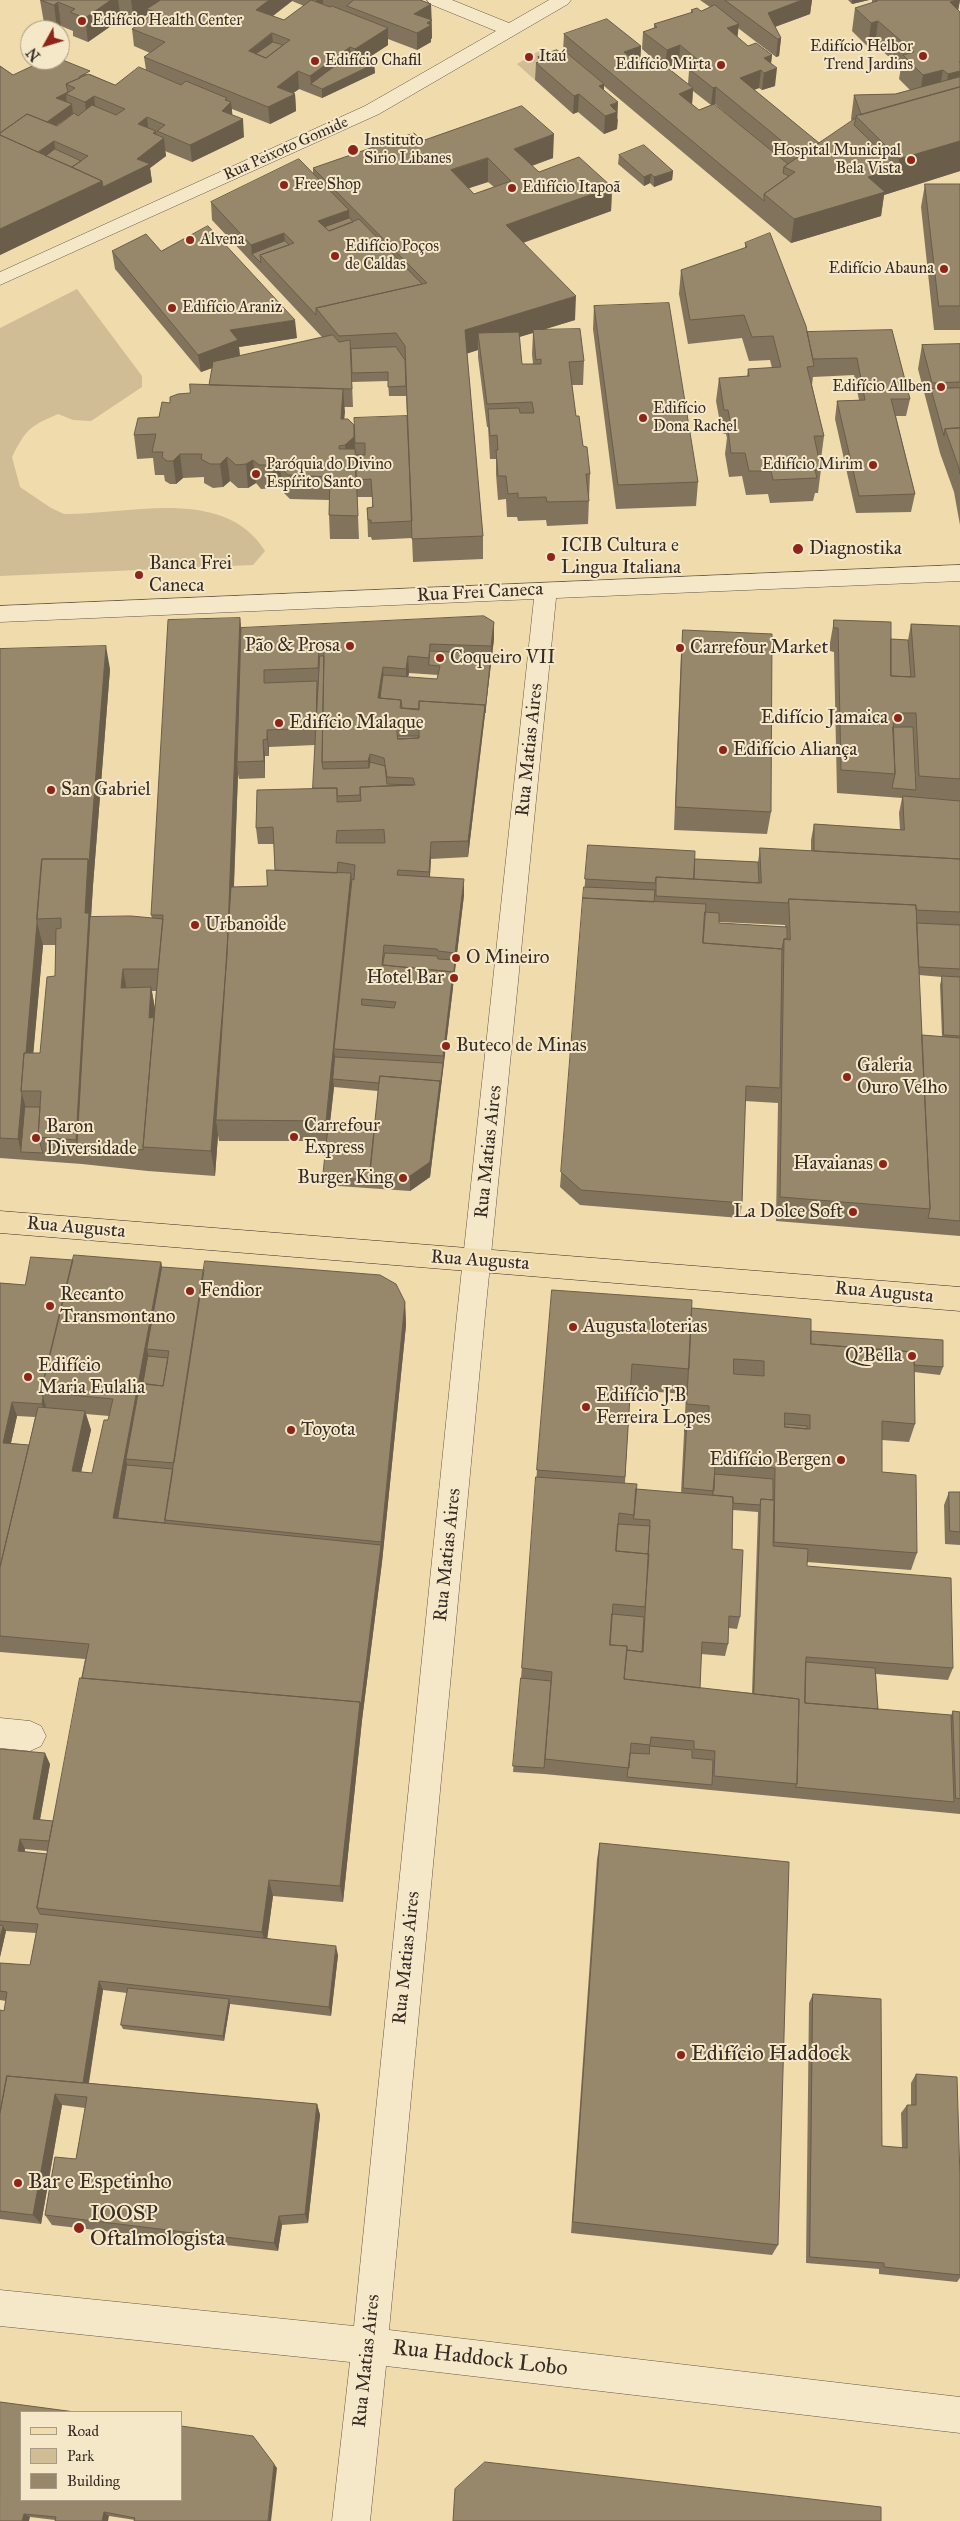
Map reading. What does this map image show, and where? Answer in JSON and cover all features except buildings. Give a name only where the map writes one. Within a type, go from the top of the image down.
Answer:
[{"type":"main road","name":"Rua Augusta","points":[[0,1222],[960,1299]]},
{"type":"street","points":[[436,0],[510,30]]},
{"type":"street","name":"Rua Peixoto Gomide","points":[[0,279],[372,110],[562,0]]},
{"type":"street","name":"Rua Frei Caneca","points":[[0,614],[960,573]]},
{"type":"street","name":"Rua Matias Aires","points":[[351,2521],[546,590]]},
{"type":"street","points":[[0,1733],[30,1736]]},
{"type":"street","name":"Rua Haddock Lobo","points":[[0,2308],[370,2346],[960,2415]]},
{"type":"green space","points":[[541,50],[567,71],[535,80],[517,64]]},
{"type":"green space","points":[[77,289],[142,376],[142,387],[91,421],[73,420],[58,414],[30,429],[21,440],[12,457],[20,487],[51,508],[64,514],[173,508],[200,511],[225,518],[247,531],[265,551],[253,565],[0,576],[0,328]]},
{"type":"place","name":"Edifício Health Center","points":[[82,21]]},
{"type":"place","name":"Edifício Helbor Trend Jardins","points":[[923,56]]},
{"type":"place","name":"Itaú","points":[[529,57]]},
{"type":"place","name":"Edifício Chafil","points":[[315,61]]},
{"type":"place","name":"Edifício Mirta","points":[[721,65]]},
{"type":"place","name":"Instituto Sirio Libanes","points":[[353,150]]},
{"type":"place","name":"Hospital Municipal Bela Vista","points":[[911,160]]},
{"type":"place","name":"Free Shop","points":[[284,185]]},
{"type":"place","name":"Edifício Itapoã","points":[[512,188]]},
{"type":"place","name":"Alvena","points":[[190,240]]},
{"type":"place","name":"Edifício Poços de Caldas","points":[[335,256]]},
{"type":"place","name":"Edifício Abauna","points":[[944,269]]},
{"type":"place","name":"Edifício Araniz","points":[[172,308]]},
{"type":"place","name":"Edifício Allben","points":[[941,387]]},
{"type":"place","name":"Edifício Dona Rachel","points":[[643,418]]},
{"type":"place","name":"Edifício Mirim","points":[[873,465]]},
{"type":"place","name":"Paróquia do Divino Espírito Santo","points":[[256,474]]},
{"type":"place","name":"Diagnostika","points":[[798,549]]},
{"type":"place","name":"ICIB Cultura e Lingua Italiana","points":[[551,557]]},
{"type":"place","name":"Banca Frei Caneca","points":[[139,575]]},
{"type":"place","name":"Pão & Prosa","points":[[350,646]]},
{"type":"place","name":"Carrefour Market","points":[[680,648]]},
{"type":"place","name":"Coqueiro VII","points":[[440,658]]},
{"type":"place","name":"Edifício Jamaica","points":[[898,718]]},
{"type":"place","name":"Edifício Malaque","points":[[279,723]]},
{"type":"place","name":"Edifício Aliança","points":[[723,750]]},
{"type":"place","name":"San Gabriel","points":[[51,790]]},
{"type":"place","name":"Urbanoide","points":[[195,925]]},
{"type":"place","name":"O Mineiro","points":[[456,958]]},
{"type":"place","name":"Hotel Bar","points":[[454,978]]},
{"type":"place","name":"Buteco de Minas","points":[[446,1046]]},
{"type":"place","name":"Galeria Ouro Velho","points":[[847,1077]]},
{"type":"place","name":"Carrefour Express","points":[[294,1137]]},
{"type":"place","name":"Baron Diversidade","points":[[36,1138]]},
{"type":"place","name":"Havaianas","points":[[883,1164]]},
{"type":"place","name":"Burger King","points":[[403,1178]]},
{"type":"place","name":"La Dolce Soft","points":[[853,1212]]},
{"type":"place","name":"Fendior","points":[[190,1291]]},
{"type":"place","name":"Recanto Transmontano","points":[[50,1306]]},
{"type":"place","name":"Augusta loterias","points":[[573,1327]]},
{"type":"place","name":"Q'Bella","points":[[912,1356]]},
{"type":"place","name":"Edifício Maria Eulalia","points":[[28,1377]]},
{"type":"place","name":"Edifício J.B Ferreira Lopes","points":[[586,1407]]},
{"type":"place","name":"Toyota","points":[[291,1430]]},
{"type":"place","name":"Edifício Bergen","points":[[841,1460]]},
{"type":"place","name":"Edifício Haddock","points":[[681,2055]]},
{"type":"place","name":"Bar e Espetinho","points":[[18,2183]]},
{"type":"place","name":"IOOSP Oftalmologista","points":[[79,2228]]}]
